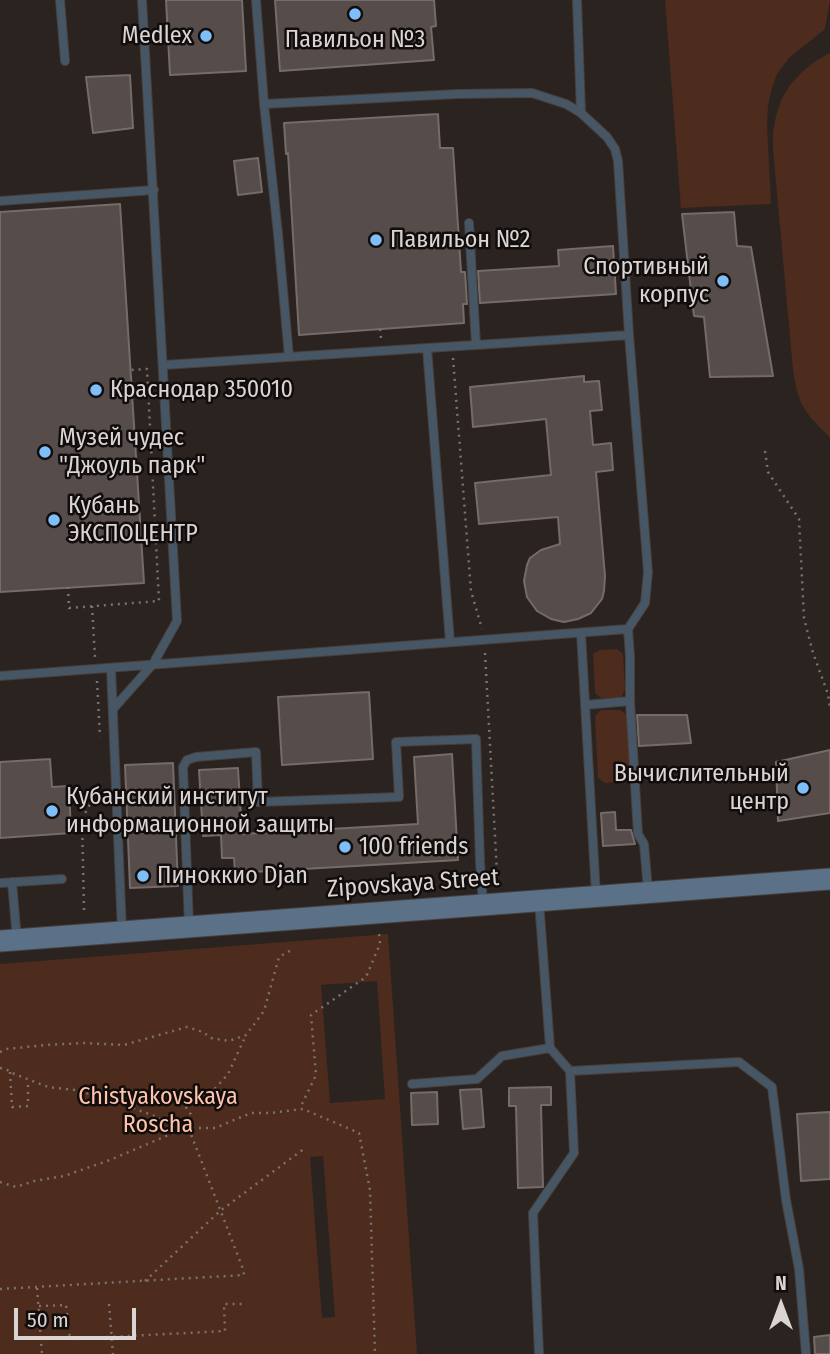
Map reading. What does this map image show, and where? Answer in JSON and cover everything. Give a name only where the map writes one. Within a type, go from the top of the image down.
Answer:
[{"type":"street","name":"Zipovskaya Street","points":[[8,940],[830,879]]},
{"type":"lane","points":[[60,0],[65,61]]},
{"type":"lane","points":[[113,709],[153,664],[177,621],[142,0]]},
{"type":"lane","points":[[256,0],[289,357]]},
{"type":"lane","points":[[577,0],[582,113]]},
{"type":"lane","points":[[264,104],[532,93],[566,104],[582,113],[607,137],[615,149],[648,572],[645,603],[628,629],[638,834],[644,844],[648,892]]},
{"type":"lane","points":[[0,201],[153,190]]},
{"type":"lane","points":[[469,223],[476,345]]},
{"type":"lane","points":[[164,361],[289,357],[628,335]]},
{"type":"lane","points":[[427,348],[450,642]]},
{"type":"lane","points":[[0,676],[628,629]]},
{"type":"lane","points":[[581,633],[596,896]]},
{"type":"lane","points":[[111,668],[122,932]]},
{"type":"lane","points":[[585,705],[630,701]]},
{"type":"lane","points":[[189,927],[183,767],[187,760],[196,757],[256,752],[258,802],[399,797],[396,742],[475,739],[484,905]]},
{"type":"lane","points":[[0,883],[62,880]]},
{"type":"lane","points":[[8,940],[12,882]]},
{"type":"lane","points":[[539,1354],[533,1213],[574,1153],[570,1071],[550,1048],[540,901]]},
{"type":"lane","points":[[412,1084],[477,1079],[502,1056],[550,1048]]},
{"type":"lane","points":[[570,1071],[739,1062],[772,1087],[786,1200],[799,1269],[806,1354]]},
{"type":"path","points":[[380,329],[382,341]]},
{"type":"path","points":[[452,346],[471,591],[484,640],[497,873]]},
{"type":"path","points":[[131,370],[147,369],[164,361]]},
{"type":"path","points":[[68,587],[69,608],[159,601],[147,369]]},
{"type":"path","points":[[765,451],[768,472],[799,519],[804,618],[830,708]]},
{"type":"path","points":[[92,606],[100,744]]},
{"type":"path","points":[[84,910],[82,819],[103,782]]},
{"type":"path","points":[[302,1104],[316,1075],[311,1015],[366,977],[380,944]]},
{"type":"path","points":[[0,1289],[244,1275],[190,1128],[191,1115],[180,1099],[196,1098],[213,1091],[228,1074],[246,1035],[264,1012],[279,957],[293,949]]},
{"type":"path","points":[[0,1052],[45,1045],[124,1045],[187,1027],[211,1038],[229,1041],[246,1035]]},
{"type":"path","points":[[0,1068],[48,1087],[76,1090],[111,1100],[157,1117],[180,1131]]},
{"type":"path","points":[[10,1072],[12,1107],[28,1106],[28,1079]]},
{"type":"path","points":[[0,1182],[16,1187],[64,1176],[180,1131],[190,1128],[215,1128],[251,1113],[303,1109],[359,1133],[370,1190],[375,1354]]},
{"type":"path","points":[[145,1281],[220,1211],[305,1148]]},
{"type":"path","points":[[37,1286],[43,1354]]},
{"type":"path","points":[[109,1304],[113,1354]]},
{"type":"path","points":[[38,1306],[66,1305],[70,1339],[225,1331],[224,1304],[246,1304]]},
{"type":"green space","points":[[665,0],[830,0],[825,29],[789,58],[777,74],[772,88],[767,126],[771,204],[681,208]]},
{"type":"green space","points":[[830,53],[830,438],[810,417],[801,403],[796,387],[773,132],[781,100],[790,85],[814,62]]},
{"type":"green space","points":[[617,649],[623,654],[625,689],[621,698],[601,698],[595,693],[593,654],[600,650]]},
{"type":"green space","points":[[601,710],[620,710],[627,715],[631,773],[626,781],[605,783],[598,778],[595,716]]},
{"type":"green space","name":"Chistyakovskaya Roscha","points":[[388,934],[417,1354],[0,1354],[0,964]],"holes":[[[377,981],[385,1099],[330,1103],[321,985]],[[323,1156],[335,1317],[322,1318],[310,1157]]]},
{"type":"building","name":"Medlex","points":[[166,0],[242,0],[246,71],[170,75]]},
{"type":"building","points":[[275,0],[434,0],[436,26],[431,27],[434,60],[280,71]]},
{"type":"building","points":[[130,75],[133,128],[93,133],[86,77]]},
{"type":"building","name":"Павильон №2","points":[[438,114],[440,148],[453,148],[461,272],[465,272],[467,304],[463,304],[464,323],[299,335],[284,123]]},
{"type":"building","points":[[258,158],[262,192],[238,195],[234,161]]},
{"type":"building","points":[[120,204],[144,583],[0,592],[0,212]]},
{"type":"building","name":"Спортивный корпус","points":[[734,212],[737,246],[751,247],[773,376],[710,377],[704,317],[694,316],[682,214]]},
{"type":"building","points":[[613,246],[616,294],[480,303],[478,271],[559,266],[558,250]]},
{"type":"building","points":[[584,376],[584,382],[599,381],[602,410],[590,411],[593,445],[611,443],[613,470],[596,472],[604,591],[602,599],[591,613],[564,622],[551,619],[537,611],[527,597],[524,581],[530,558],[541,550],[560,544],[558,517],[479,524],[475,483],[551,475],[546,419],[473,427],[470,387]]},
{"type":"building","points":[[369,692],[373,759],[282,765],[278,697]]},
{"type":"building","points":[[637,715],[687,715],[691,743],[639,746]]},
{"type":"building","name":"Вычислительный центр","points":[[830,750],[830,813],[778,821],[776,762]]},
{"type":"building","points":[[452,754],[458,860],[235,873],[234,858],[222,858],[221,835],[203,836],[199,770],[238,768],[242,834],[418,824],[414,757]]},
{"type":"building","points":[[50,759],[52,787],[69,786],[71,833],[0,838],[0,762]]},
{"type":"building","points":[[173,763],[178,886],[130,888],[125,765]]},
{"type":"building","points":[[615,812],[616,830],[631,830],[635,844],[603,846],[601,813]]},
{"type":"building","points":[[551,1087],[551,1105],[541,1105],[543,1187],[518,1188],[516,1106],[509,1106],[509,1088]]},
{"type":"building","points":[[481,1089],[484,1127],[463,1129],[460,1090]]},
{"type":"building","points":[[437,1092],[438,1124],[412,1125],[411,1093]]},
{"type":"building","points":[[830,1112],[830,1179],[801,1181],[797,1114]]},
{"type":"building","points":[[830,1335],[830,1354],[815,1354],[814,1337]]},
{"type":"place","name":"Павильон №3","points":[[355,14]]},
{"type":"place","name":"Medlex","points":[[206,36]]},
{"type":"place","name":"Павильон №2","points":[[376,240]]},
{"type":"place","name":"Спортивный корпус","points":[[723,281]]},
{"type":"place","name":"Краснодар 350010","points":[[96,390]]},
{"type":"place","name":"Музей чудес \"Джоуль парк\"","points":[[45,452]]},
{"type":"place","name":"Кубань ЭКСПОЦЕНТР","points":[[54,520]]},
{"type":"place","name":"Вычислительный центр","points":[[803,788]]},
{"type":"place","name":"Кубанский институт информационной защиты","points":[[52,811]]},
{"type":"place","name":"100 friends","points":[[345,847]]},
{"type":"place","name":"Пиноккио Djan","points":[[143,876]]}]
